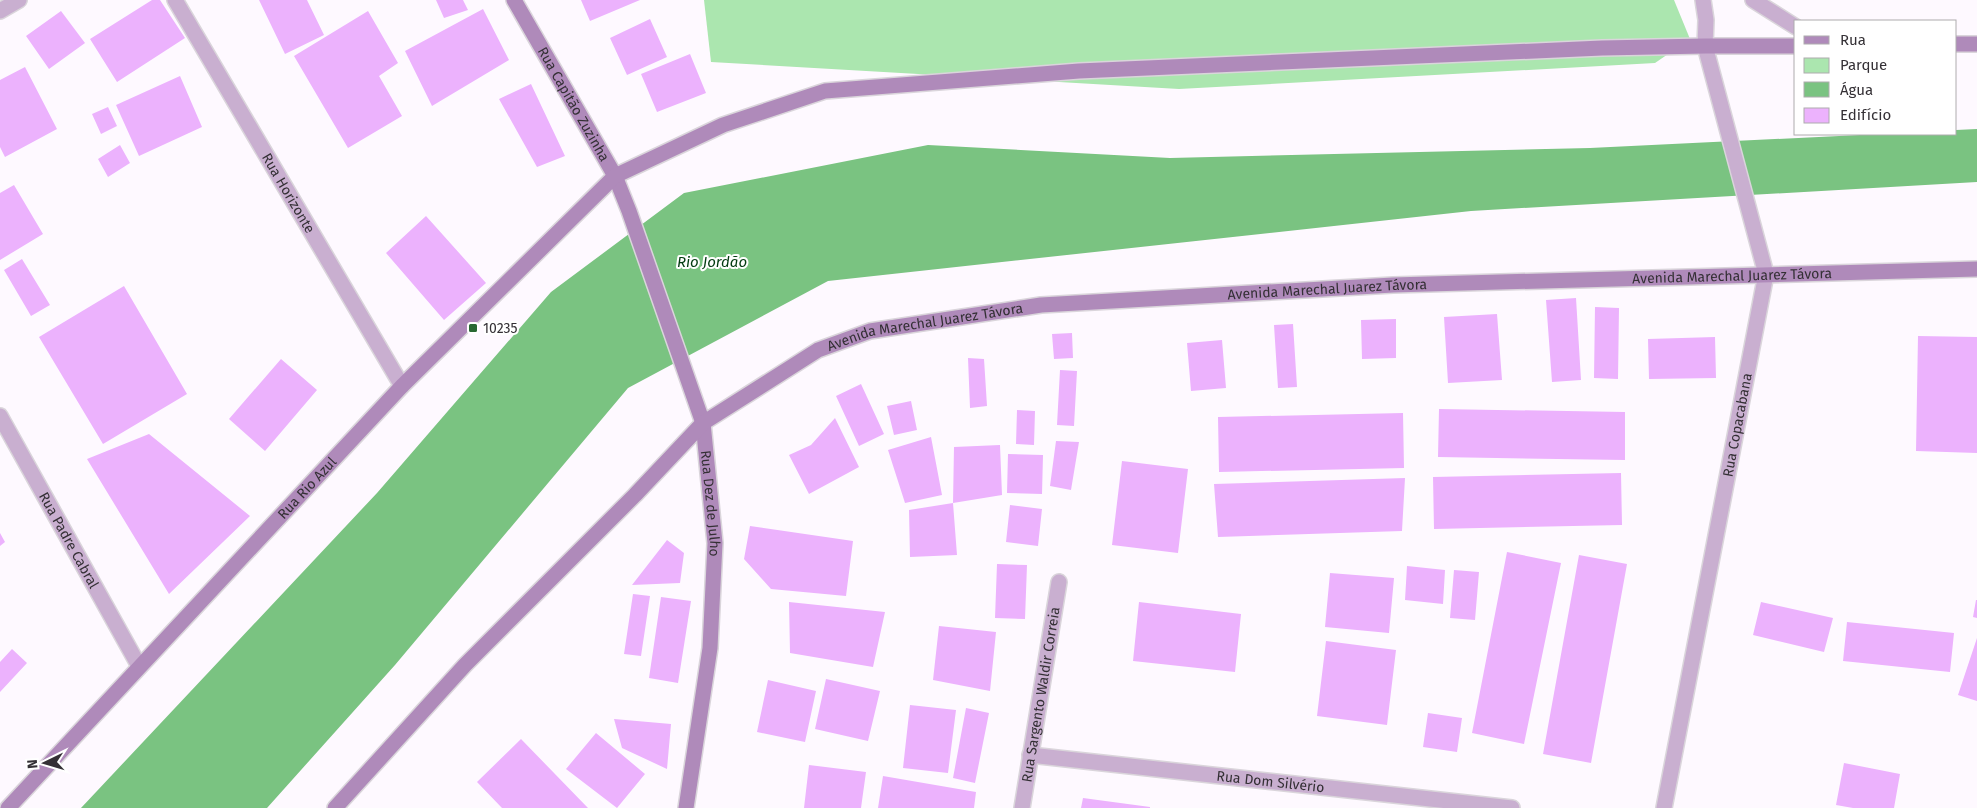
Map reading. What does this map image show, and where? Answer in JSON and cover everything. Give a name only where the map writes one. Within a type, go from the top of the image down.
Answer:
[{"type":"main road","name":"Rua Capitão Zuzinha","points":[[514,0],[615,176],[629,211]]},
{"type":"main road","points":[[1957,44],[1977,44]]},
{"type":"main road","points":[[615,176],[723,125],[825,91],[1079,71],[1705,46],[1794,46]]},
{"type":"main road","name":"Rua Rio Azul","points":[[8,808],[402,386],[615,176]]},
{"type":"main road","name":"Rua Dez de Julho","points":[[629,211],[703,423],[715,543],[710,648],[686,808]]},
{"type":"main road","name":"Avenida Marechal Juarez Távora","points":[[703,423],[818,350],[870,331],[1041,305],[1393,285],[1977,268]]},
{"type":"main road","points":[[335,808],[464,665],[635,495],[703,423]]},
{"type":"street","points":[[0,11],[19,0]]},
{"type":"street","name":"Rua Horizonte","points":[[175,0],[402,386]]},
{"type":"street","name":"Rua Copacabana","points":[[1664,808],[1766,274],[1705,46],[1706,20],[1703,0]]},
{"type":"street","points":[[1753,0],[1794,27]]},
{"type":"street","name":"Rua Padre Cabral","points":[[0,416],[139,666]]},
{"type":"street","name":"Rua Sargento Waldir Correia","points":[[1022,808],[1059,582]]},
{"type":"street","name":"Rua Dom Silvério","points":[[1030,756],[1512,808]]},
{"type":"green space","points":[[704,0],[1674,0],[1690,39],[1655,63],[1179,89],[711,62]]},
{"type":"water","name":"Rio Jordão","points":[[1977,129],[1977,182],[1471,211],[828,281],[628,388],[395,665],[267,808],[81,808],[377,493],[551,292],[684,193],[928,145],[1170,158],[1590,148],[1859,135],[1957,135],[1957,130]]},
{"type":"building","points":[[152,0],[160,0],[185,38],[117,82],[90,39]]},
{"type":"building","points":[[259,0],[307,0],[324,35],[285,54]]},
{"type":"building","points":[[436,0],[463,0],[468,10],[444,18]]},
{"type":"building","points":[[581,0],[640,0],[590,21]]},
{"type":"building","points":[[483,9],[509,60],[432,106],[405,51]]},
{"type":"building","points":[[61,11],[85,43],[49,69],[26,36]]},
{"type":"building","points":[[368,11],[398,63],[379,76],[402,116],[348,148],[294,56]]},
{"type":"building","points":[[650,19],[667,57],[627,75],[610,38]]},
{"type":"building","points":[[690,54],[706,93],[657,112],[641,74]]},
{"type":"building","points":[[25,67],[57,129],[5,157],[0,147],[0,80]]},
{"type":"building","points":[[180,76],[202,127],[139,156],[116,105]]},
{"type":"building","points":[[531,84],[565,156],[537,167],[499,99]]},
{"type":"building","points":[[108,107],[117,126],[101,134],[92,114]]},
{"type":"building","points":[[120,145],[130,163],[108,177],[98,159]]},
{"type":"building","points":[[14,185],[43,234],[0,260],[0,193]]},
{"type":"building","points":[[426,216],[486,283],[444,320],[386,253]]},
{"type":"building","points":[[22,259],[50,305],[31,316],[4,270]]},
{"type":"building","points":[[124,286],[187,394],[103,444],[39,337]]},
{"type":"building","points":[[1576,298],[1581,380],[1552,382],[1546,300]]},
{"type":"building","points":[[1595,307],[1619,308],[1618,379],[1594,378]]},
{"type":"building","points":[[1497,314],[1502,380],[1448,383],[1444,317]]},
{"type":"building","points":[[1396,319],[1396,358],[1362,359],[1361,320]]},
{"type":"building","points":[[1293,324],[1297,387],[1278,388],[1274,325]]},
{"type":"building","points":[[1072,333],[1073,358],[1054,359],[1052,334]]},
{"type":"building","points":[[1918,336],[1977,337],[1977,453],[1916,451]]},
{"type":"building","points":[[1715,337],[1716,378],[1649,379],[1648,339]]},
{"type":"building","points":[[1222,340],[1226,388],[1191,391],[1187,343]]},
{"type":"building","points":[[968,358],[984,359],[987,406],[970,408]]},
{"type":"building","points":[[281,359],[317,390],[265,451],[229,419]]},
{"type":"building","points":[[1060,370],[1077,371],[1074,426],[1057,425]]},
{"type":"building","points":[[861,384],[884,434],[859,446],[836,396]]},
{"type":"building","points":[[911,401],[917,430],[894,435],[887,406]]},
{"type":"building","points":[[1439,409],[1625,412],[1625,460],[1438,457]]},
{"type":"building","points":[[1017,410],[1035,411],[1034,445],[1016,444]]},
{"type":"building","points":[[1403,413],[1404,468],[1219,472],[1218,417]]},
{"type":"building","points":[[835,418],[859,467],[809,494],[789,455],[811,445]]},
{"type":"building","points":[[149,434],[250,516],[169,594],[87,459]]},
{"type":"building","points":[[931,437],[942,495],[905,503],[888,450]]},
{"type":"building","points":[[1056,441],[1079,442],[1071,490],[1050,486]]},
{"type":"building","points":[[1000,445],[1002,495],[953,503],[954,447]]},
{"type":"building","points":[[1008,454],[1043,455],[1042,494],[1007,493]]},
{"type":"building","points":[[1122,461],[1188,469],[1178,553],[1112,545]]},
{"type":"building","points":[[1621,473],[1622,525],[1434,529],[1433,477]]},
{"type":"building","points":[[1405,478],[1402,531],[1218,537],[1214,484]]},
{"type":"building","points":[[953,503],[957,555],[910,557],[909,510]]},
{"type":"building","points":[[1010,505],[1042,509],[1038,546],[1006,542]]},
{"type":"building","points":[[750,526],[853,541],[846,596],[771,589],[744,559]]},
{"type":"building","points":[[0,533],[5,542],[0,546]]},
{"type":"building","points":[[667,540],[684,553],[680,583],[632,585]]},
{"type":"building","points":[[1507,552],[1561,563],[1524,744],[1472,733]]},
{"type":"building","points":[[1579,555],[1627,564],[1591,763],[1543,754]]},
{"type":"building","points":[[997,564],[1027,565],[1025,619],[995,618]]},
{"type":"building","points":[[1407,566],[1445,570],[1443,604],[1405,600]]},
{"type":"building","points":[[1454,570],[1479,572],[1475,620],[1450,618]]},
{"type":"building","points":[[1330,573],[1394,578],[1389,633],[1325,627]]},
{"type":"building","points":[[633,594],[650,596],[641,656],[624,654]]},
{"type":"building","points":[[661,597],[691,601],[678,683],[649,678]]},
{"type":"building","points":[[1977,600],[1977,618],[1973,617]]},
{"type":"building","points":[[789,602],[885,612],[873,667],[790,653]]},
{"type":"building","points":[[1139,602],[1241,614],[1235,672],[1133,661]]},
{"type":"building","points":[[1761,602],[1833,618],[1824,652],[1753,635]]},
{"type":"building","points":[[1847,622],[1954,633],[1950,672],[1843,661]]},
{"type":"building","points":[[939,626],[996,632],[990,691],[933,680]]},
{"type":"building","points":[[1977,638],[1977,701],[1958,695]]},
{"type":"building","points":[[1326,641],[1396,650],[1387,725],[1317,716]]},
{"type":"building","points":[[12,649],[27,663],[0,692],[0,662]]},
{"type":"building","points":[[826,679],[880,691],[868,741],[815,729]]},
{"type":"building","points":[[768,680],[816,691],[805,742],[757,732]]},
{"type":"building","points":[[910,705],[956,710],[948,773],[903,768]]},
{"type":"building","points":[[966,708],[989,713],[975,783],[953,778]]},
{"type":"building","points":[[1428,713],[1462,718],[1457,752],[1423,747]]},
{"type":"building","points":[[614,719],[671,724],[667,769],[622,748]]},
{"type":"building","points":[[596,733],[645,774],[617,808],[566,769]]},
{"type":"building","points":[[521,739],[588,808],[502,808],[477,782]]},
{"type":"building","points":[[1844,763],[1900,774],[1894,808],[1853,808],[1836,805]]},
{"type":"building","points":[[809,765],[866,772],[861,808],[804,808]]},
{"type":"building","points":[[883,776],[976,792],[974,808],[878,808]]},
{"type":"building","points":[[1083,798],[1150,807],[1150,808],[1081,808]]},
{"type":"place","name":"10235","points":[[473,328]]}]
